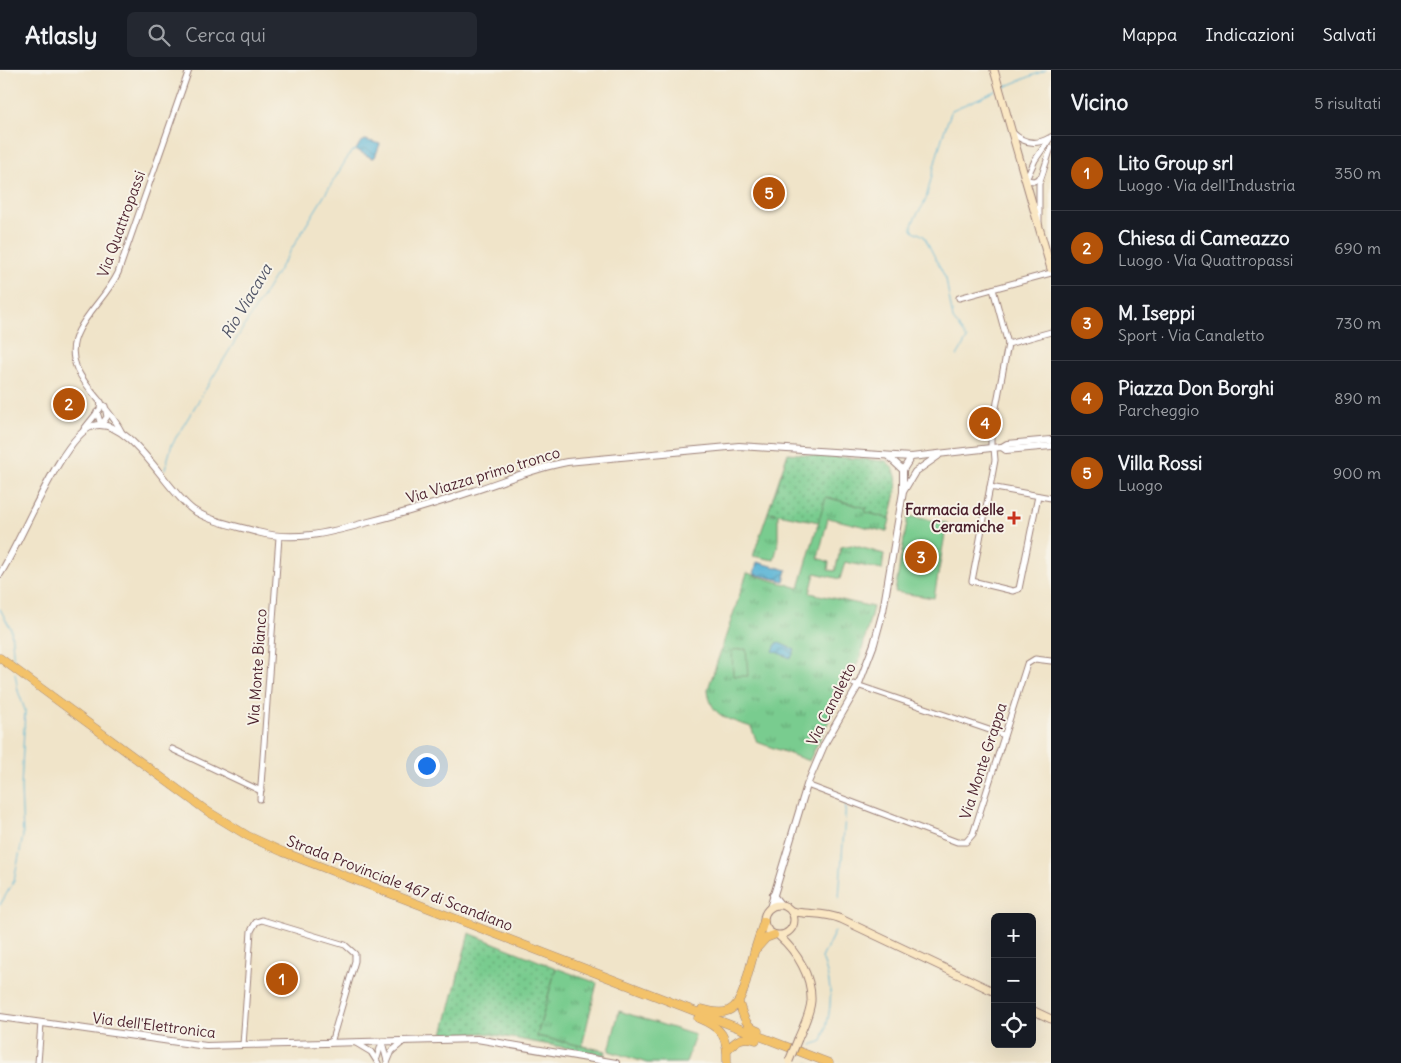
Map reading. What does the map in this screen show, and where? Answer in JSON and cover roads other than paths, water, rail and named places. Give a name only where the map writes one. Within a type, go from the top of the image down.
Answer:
[{"type":"main road","points":[[994,70],[1049,252],[1051,269]]},
{"type":"main road","name":"Strada Provinciale 467 di Scandiano","points":[[0,658],[207,811],[248,836],[283,852],[829,1063]]},
{"type":"main road","points":[[656,996],[708,1011],[723,1013],[732,1010],[739,1003],[744,989],[765,915],[770,908],[779,905],[805,914],[824,914],[841,919],[991,990]]},
{"type":"main road","points":[[788,909],[793,926],[794,952]]},
{"type":"main road","points":[[755,949],[766,938],[793,926],[805,914]]},
{"type":"main road","points":[[764,921],[766,929],[776,935],[794,952],[809,980],[811,1002],[789,1062]]},
{"type":"main road","points":[[656,996],[715,1025],[722,1033],[728,1048],[728,1063]]},
{"type":"main road","points":[[739,1003],[744,1020],[751,1028],[780,1040],[808,1055]]},
{"type":"main road","points":[[1036,1012],[1051,1019]]},
{"type":"main road","points":[[728,1048],[736,1040],[745,1036],[808,1055]]},
{"type":"street","name":"Via Quattropassi","points":[[122,433],[103,404],[77,372],[72,356],[74,340],[79,328],[111,288],[118,273],[189,70]]},
{"type":"street","points":[[1012,132],[1020,139],[1029,143],[1042,142],[1051,136]]},
{"type":"street","points":[[1041,176],[1038,180],[1026,180],[1035,160],[1051,136]]},
{"type":"street","points":[[1039,224],[1038,191],[1051,148]]},
{"type":"street","points":[[958,298],[1051,273]]},
{"type":"street","points":[[992,289],[1008,344],[992,434],[992,448],[995,460],[972,580],[975,583],[1013,591],[1019,589],[1038,496]]},
{"type":"street","points":[[1008,344],[1051,332]]},
{"type":"street","points":[[0,574],[63,457],[103,404]]},
{"type":"street","points":[[84,429],[101,425],[106,417],[103,404]]},
{"type":"street","points":[[96,412],[101,425]]},
{"type":"street","name":"Via Viazza primo tronco","points":[[101,425],[114,428],[122,433],[192,509],[210,518],[278,537],[300,537],[346,528],[469,493],[548,465],[567,462],[739,446],[911,457],[992,448],[1006,450],[1051,446]]},
{"type":"street","name":"Via Viazza primo tronco","points":[[1002,448],[1007,444],[1051,440]]},
{"type":"street","name":"Via Canaletto","points":[[903,492],[915,472],[939,455]]},
{"type":"street","points":[[888,456],[903,470],[911,457]]},
{"type":"street","points":[[911,457],[915,472]]},
{"type":"street","name":"Via Canaletto","points":[[770,908],[808,785],[824,743],[856,685],[874,644],[883,611],[903,492],[903,470]]},
{"type":"street","points":[[990,487],[1051,498]]},
{"type":"street","name":"Via Monte Bianco","points":[[260,799],[278,537]]},
{"type":"street","name":"Via Monte Grappa","points":[[808,785],[957,842],[966,842],[973,834],[1028,664],[1036,659],[1051,661]]},
{"type":"street","points":[[856,685],[1004,735]]},
{"type":"street","points":[[172,750],[261,791]]},
{"type":"street","points":[[774,895],[780,904],[788,909]]},
{"type":"street","points":[[243,1045],[251,931],[256,922],[262,920],[345,946],[355,954],[355,961],[332,1043]]},
{"type":"street","name":"Via dell'Elettronica","points":[[0,1017],[190,1045],[487,1039],[616,1063]]},
{"type":"street","points":[[38,1063],[41,1023]]},
{"type":"street","points":[[387,1062],[392,1051],[404,1041]]},
{"type":"street","points":[[382,1042],[387,1062]]},
{"type":"street","points":[[356,1043],[377,1060],[382,1042]]},
{"type":"water","points":[[365,140],[380,144],[375,157],[372,158],[356,150],[360,143]]},
{"type":"water","points":[[757,562],[787,570],[784,581],[754,574]]},
{"type":"water","points":[[777,642],[795,650],[791,658],[773,651]]},
{"type":"waterway","points":[[1002,88],[1046,70]]},
{"type":"waterway","points":[[957,356],[967,339],[953,319],[946,279],[924,236],[912,230],[912,226],[926,199],[952,110],[996,91]]},
{"type":"waterway","name":"Rio Viacava","points":[[165,469],[172,444],[351,152],[356,150]]},
{"type":"waterway","points":[[907,479],[910,465]]},
{"type":"waterway","points":[[0,609],[11,629],[14,664]]},
{"type":"waterway","points":[[0,905],[14,881],[23,836],[21,788],[25,710],[18,691],[15,673]]},
{"type":"waterway","points":[[839,898],[846,802]]},
{"type":"waterway","points":[[812,1045],[822,1041],[828,1019],[830,990],[822,958],[835,931]]},
{"type":"place","name":"Villa Rossi","points":[[769,193]]},
{"type":"place","name":"Chiesa di Cameazzo","points":[[69,404]]},
{"type":"place","name":"Piazza Don Borghi","points":[[985,423]]},
{"type":"place","name":"Farmacia delle Ceramiche","points":[[1014,518]]},
{"type":"place","name":"M. Iseppi","points":[[921,557]]},
{"type":"place","name":"Lito Group srl","points":[[282,979]]}]
